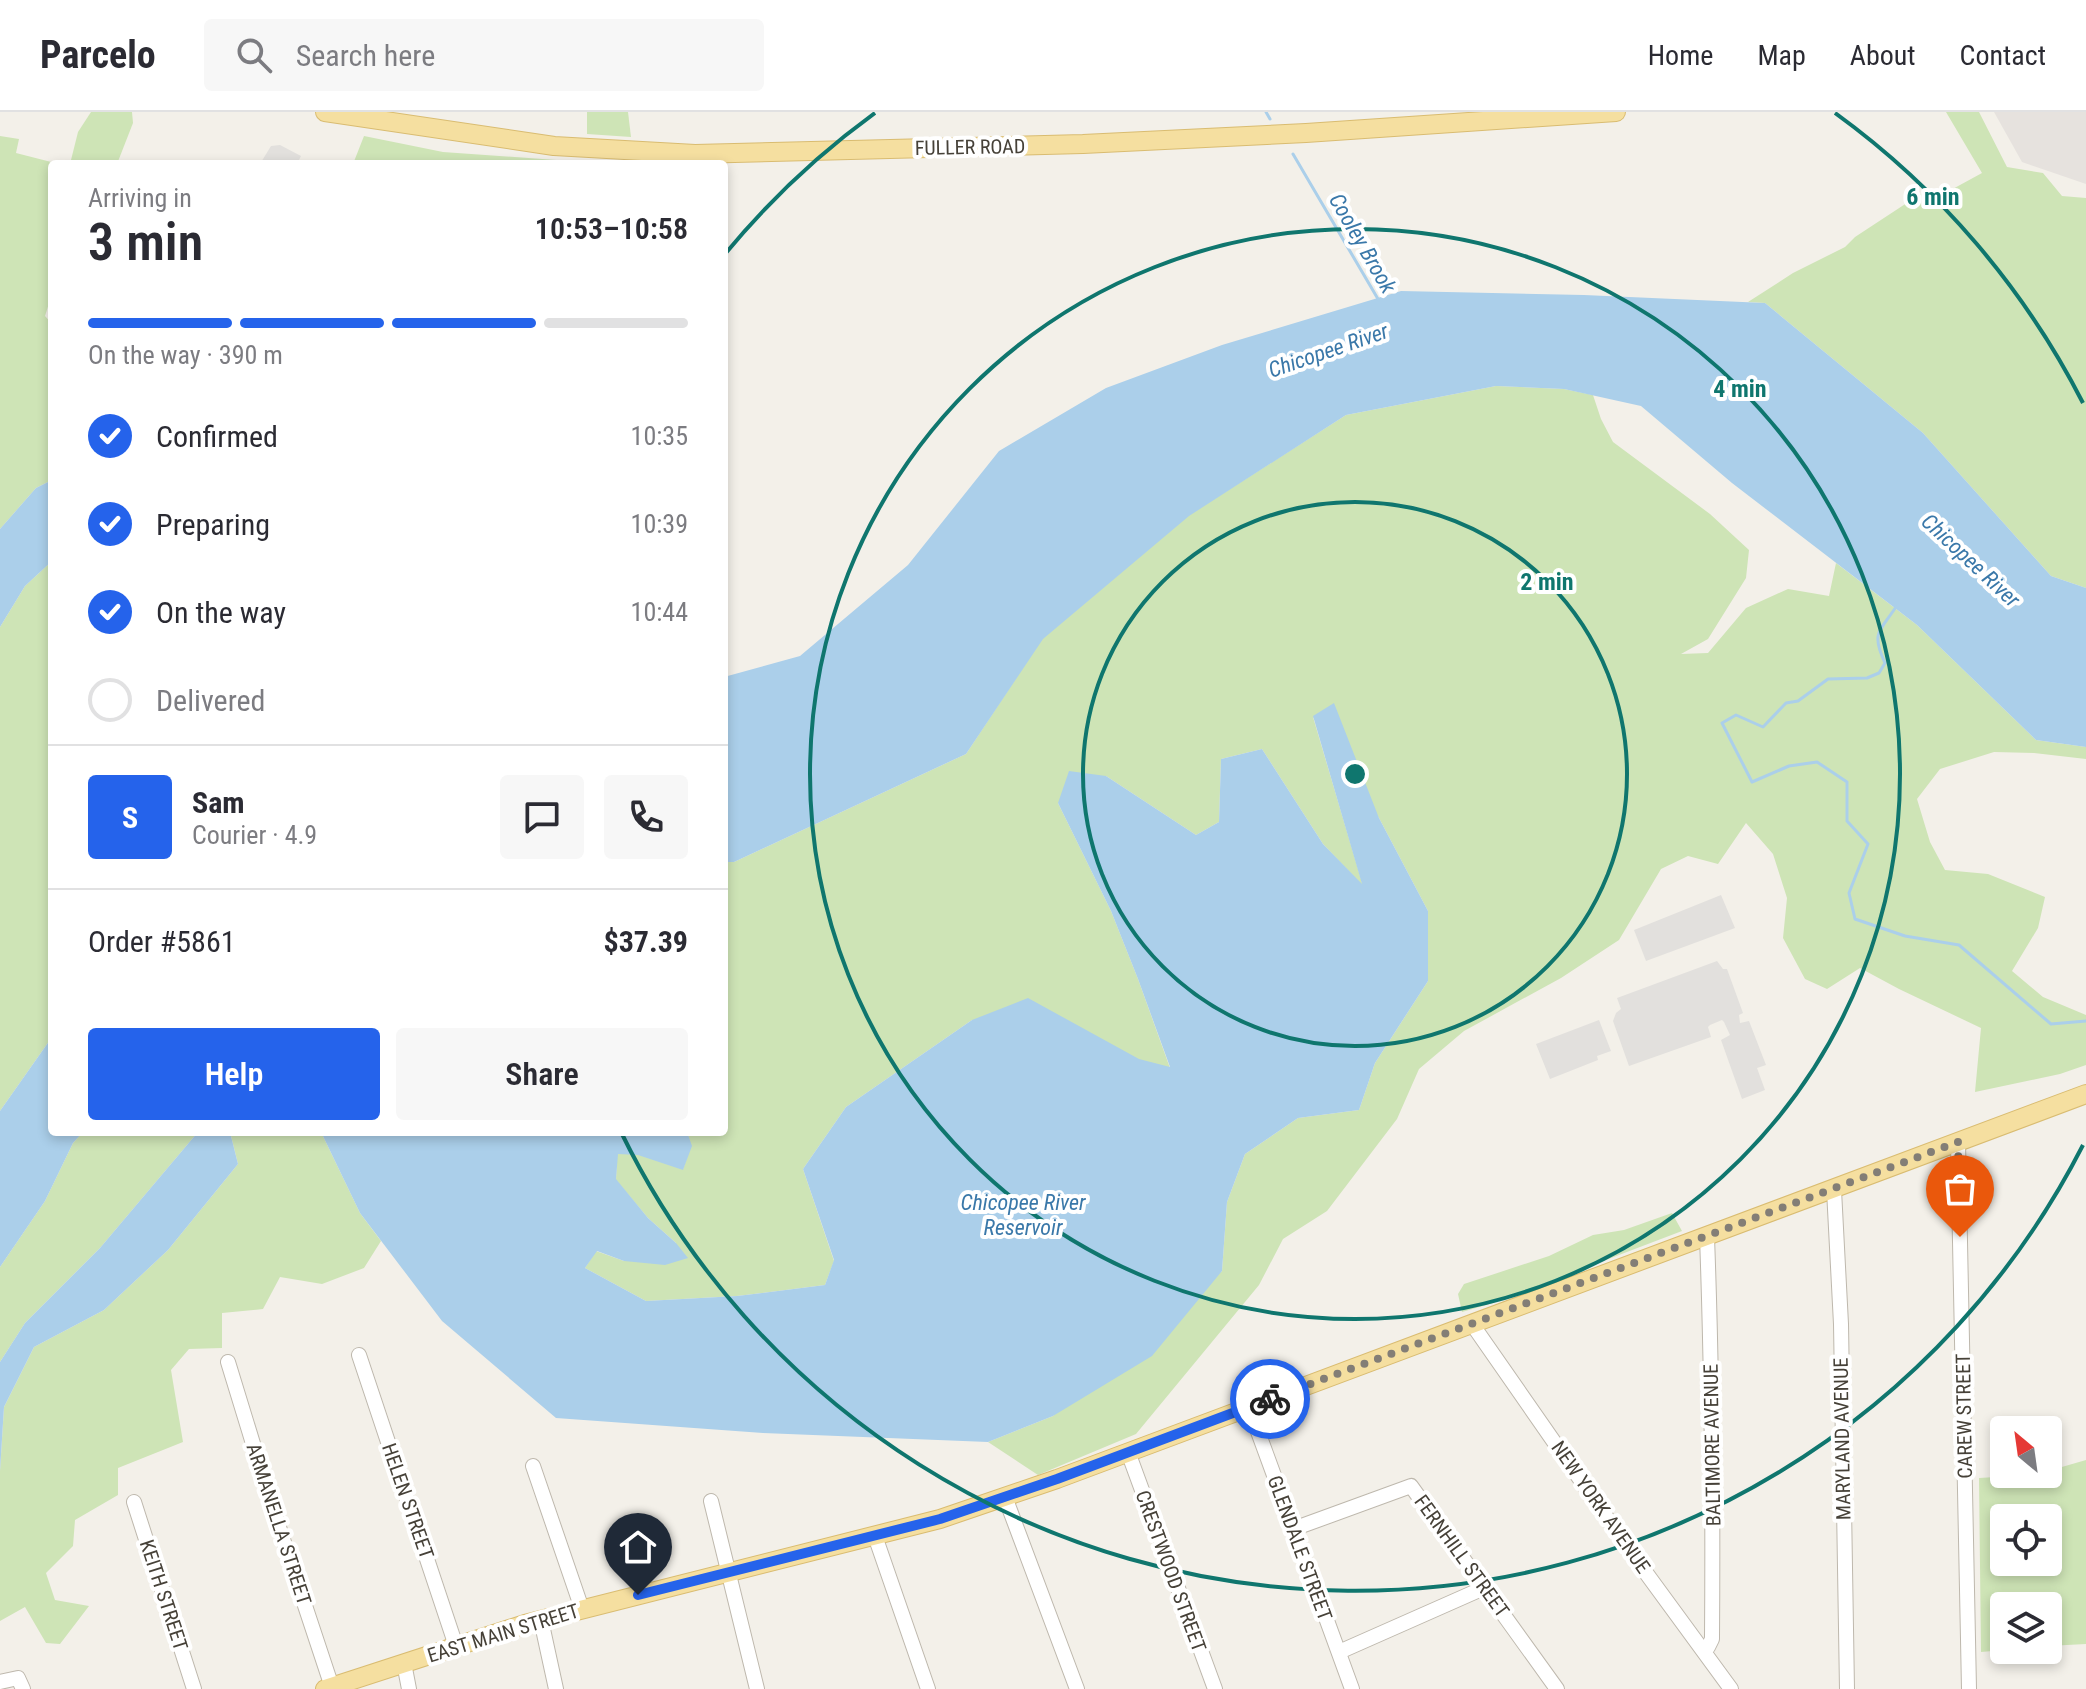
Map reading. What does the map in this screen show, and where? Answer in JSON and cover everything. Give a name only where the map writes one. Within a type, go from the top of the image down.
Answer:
[{"type":"main road","name":"FULLER ROAD","points":[[325,112],[554,146],[695,154],[1083,144],[1616,112]]},
{"type":"main road","name":"EAST MAIN STREET","points":[[328,1688],[541,1620],[940,1519],[1128,1452],[2086,1094]]},
{"type":"street","name":"CAREW STREET","points":[[1958,1142],[1969,1689]]},
{"type":"street","name":"MARYLAND AVENUE","points":[[1834,1190],[1841,1324],[1847,1689]]},
{"type":"street","name":"BALTIMORE AVENUE","points":[[1703,1650],[1712,1639],[1713,1560],[1707,1237]]},
{"type":"street","name":"NEW YORK AVENUE","points":[[1472,1324],[1630,1551],[1731,1689]]},
{"type":"street","name":"HELEN STREET","points":[[359,1355],[456,1646]]},
{"type":"street","name":"ARMANELLA STREET","points":[[228,1362],[328,1688]]},
{"type":"street","name":"GLENDALE STREET","points":[[1249,1407],[1352,1689]]},
{"type":"street","name":"CRESTWOOD STREET","points":[[1128,1452],[1215,1689]]},
{"type":"street","points":[[533,1466],[582,1609]]},
{"type":"street","name":"FERNHILL STREET","points":[[1293,1529],[1411,1486],[1557,1689]]},
{"type":"street","points":[[1005,1497],[1077,1689]]},
{"type":"street","points":[[711,1501],[757,1689]]},
{"type":"street","name":"KEITH STREET","points":[[134,1502],[194,1689]]},
{"type":"street","points":[[875,1536],[928,1689]]},
{"type":"street","points":[[1339,1652],[1486,1587]]},
{"type":"street","points":[[541,1620],[556,1689]]},
{"type":"street","points":[[404,1663],[409,1689]]},
{"type":"street","points":[[0,1682],[18,1678],[23,1689]]},
{"type":"shaded area","points":[[1994,112],[2086,112],[2086,184],[2022,162]]},
{"type":"shaded area","points":[[280,145],[301,156],[299,160],[262,160],[271,146]]},
{"type":"shaded area","points":[[1721,895],[1735,928],[1646,961],[1634,930]]},
{"type":"shaded area","points":[[1717,961],[1723,969],[1727,969],[1743,1013],[1739,1015],[1740,1023],[1749,1021],[1766,1065],[1757,1068],[1765,1090],[1742,1099],[1721,1040],[1730,1035],[1722,1020],[1708,1027],[1711,1037],[1629,1066],[1613,1021],[1621,1009],[1617,998]]},
{"type":"shaded area","points":[[1599,1020],[1611,1051],[1597,1056],[1598,1060],[1550,1079],[1536,1044]]},
{"type":"green space","points":[[91,112],[132,112],[133,123],[119,160],[71,160],[78,132]]},
{"type":"green space","points":[[587,112],[628,112],[631,137],[587,134]]},
{"type":"green space","points":[[1946,112],[1979,112],[2007,167],[2043,173],[2062,196],[2086,198],[2086,588],[2051,576],[1923,433],[1765,303],[1748,302],[1793,273],[1845,247],[1855,237],[1922,193],[1949,191],[1982,173]]},
{"type":"green space","points":[[0,136],[19,139],[16,153],[48,161],[48,307],[45,316],[48,319],[48,482],[36,488],[0,529]]},
{"type":"green space","points":[[364,136],[443,152],[556,160],[355,160]]},
{"type":"green space","points":[[1496,386],[1564,389],[1593,395],[1613,442],[1710,514],[1749,550],[1746,578],[1708,639],[1681,654],[1708,653],[1746,608],[1788,589],[1829,596],[1836,563],[1917,625],[2036,740],[2086,747],[2086,759],[1994,752],[1940,769],[1917,799],[1930,842],[1945,870],[1988,874],[2045,897],[2038,928],[2012,971],[2043,997],[2086,1015],[2086,1065],[2060,1074],[1975,1092],[1981,1028],[1860,968],[1827,989],[1805,979],[1783,938],[1787,898],[1773,854],[1746,823],[1718,864],[1688,856],[1661,869],[1619,940],[1561,978],[1464,1031],[1419,1069],[1397,1119],[1327,1211],[1283,1239],[1259,1285],[1136,1434],[1038,1475],[988,1442],[1053,1416],[1222,1271],[1227,1202],[1245,1154],[1298,1118],[1359,1110],[1375,1063],[1428,981],[1428,911],[1379,818],[1313,717],[1363,886],[1323,844],[1262,749],[1221,759],[1219,822],[1196,835],[1106,776],[1058,803],[1111,911],[1170,1068],[972,1020],[846,1107],[803,1169],[834,1261],[825,1285],[737,1296],[646,1301],[585,1268],[596,1251],[624,1261],[676,1243],[648,1218],[616,1180],[617,1154],[638,1154],[683,1169],[691,1146],[688,1136],[728,1136],[728,862],[734,862],[966,754],[1042,639],[1189,515],[1346,415]]},
{"type":"green space","points":[[48,565],[48,1043],[0,1111],[0,627],[25,586]]},
{"type":"green space","points":[[79,1136],[195,1136],[100,1248],[25,1323],[0,1362],[0,1267],[45,1201]]},
{"type":"green space","points":[[231,1136],[323,1136],[360,1213],[381,1241],[364,1268],[322,1284],[280,1277],[263,1309],[222,1313],[222,1348],[189,1349],[171,1370],[183,1442],[118,1468],[118,1495],[75,1520],[73,1546],[46,1573],[55,1600],[89,1606],[60,1644],[46,1643],[25,1607],[0,1621],[0,1471],[4,1407],[34,1347],[104,1310],[168,1250],[238,1164]]},
{"type":"green space","points":[[1672,1213],[1682,1231],[1462,1312],[1458,1294],[1464,1284],[1549,1256],[1593,1235],[1624,1230]]},
{"type":"green space","points":[[2086,1460],[2086,1644],[2062,1645],[2062,1592],[1990,1592],[1990,1651],[1981,1652],[1979,1478],[1990,1477],[1990,1488],[2062,1488],[2062,1467]]},
{"type":"water","name":"Chicopee River","points":[[1401,291],[1765,303],[1923,433],[2051,576],[2086,588],[2086,747],[2036,740],[1917,625],[1732,483],[1641,406],[1564,389],[1496,386],[1346,415],[1189,516],[1043,639],[966,754],[734,862],[728,862],[728,676],[800,656],[908,565],[999,451],[1106,388],[1222,345]]},
{"type":"water","points":[[48,482],[48,565],[25,586],[0,627],[0,529],[36,488]]},
{"type":"water","name":"Chicopee River Reservoir","points":[[1334,703],[1379,818],[1428,911],[1428,981],[1375,1063],[1359,1110],[1298,1118],[1245,1154],[1227,1202],[1222,1271],[1152,1356],[1053,1416],[988,1442],[763,1433],[556,1418],[442,1321],[360,1213],[323,1136],[688,1136],[692,1146],[683,1170],[638,1155],[618,1154],[616,1179],[648,1218],[688,1258],[665,1265],[624,1261],[597,1251],[585,1268],[646,1301],[737,1296],[825,1285],[834,1260],[803,1169],[846,1107],[972,1020],[1028,998],[1139,1059],[1170,1067],[1111,911],[1058,803],[1069,771],[1106,776],[1196,835],[1219,822],[1221,759],[1262,749],[1323,844],[1362,884],[1313,716]]},
{"type":"water","points":[[48,1043],[48,1136],[79,1136],[45,1201],[0,1267],[0,1111]]},
{"type":"water","points":[[195,1136],[231,1136],[238,1164],[168,1250],[104,1310],[34,1347],[4,1407],[0,1471],[0,1362],[25,1323],[100,1248]]},
{"type":"waterway","name":"Cooley Brook","points":[[1266,112],[1270,119]]},
{"type":"waterway","name":"Cooley Brook","points":[[1293,154],[1378,299]]},
{"type":"waterway","points":[[1896,607],[1879,633],[1878,645],[1885,663],[1879,673],[1867,678],[1828,679],[1798,701],[1786,703],[1763,727],[1736,715],[1722,723],[1752,782],[1789,766],[1817,762],[1847,782],[1847,821],[1868,844],[1849,893],[1855,919],[1905,936],[1959,945],[2051,1024],[2086,1021]]},
{"type":"way so far","points":[[1270,1399],[1958,1142],[1960,1237]]},
{"type":"route","points":[[638,1595],[940,1519],[1270,1399]]}]
